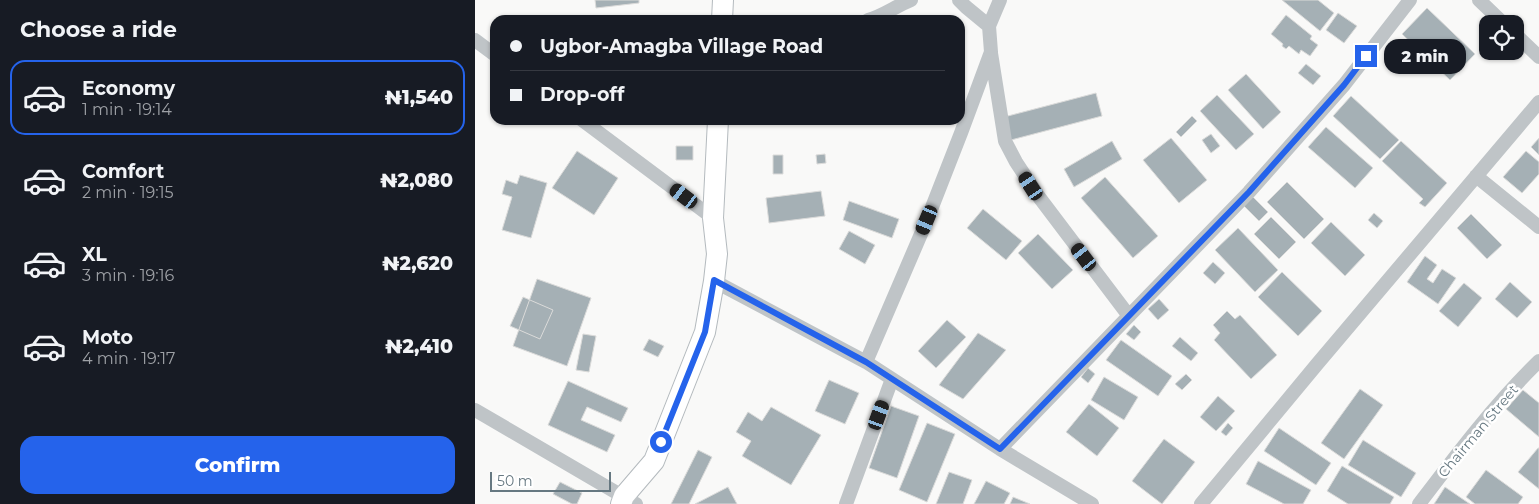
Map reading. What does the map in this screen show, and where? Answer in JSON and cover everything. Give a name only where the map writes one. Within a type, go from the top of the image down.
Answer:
[{"type":"street","points":[[722,15],[723,0]]},
{"type":"street","points":[[883,15],[911,0]]},
{"type":"street","points":[[959,0],[989,26]]},
{"type":"street","points":[[1000,0],[989,26],[991,52],[1005,141],[1039,198],[1129,316]]},
{"type":"street","points":[[1000,449],[1249,192],[1344,85],[1410,0]]},
{"type":"street","points":[[1479,0],[1495,15]]},
{"type":"street","points":[[475,40],[490,51]]},
{"type":"street","points":[[1524,43],[1539,57]]},
{"type":"street","points":[[965,121],[991,52]]},
{"type":"street","points":[[1201,504],[1539,102]]},
{"type":"street","points":[[589,125],[713,218]]},
{"type":"street","points":[[475,410],[627,501],[654,460],[705,332],[717,254],[713,218],[718,125]]},
{"type":"street","points":[[866,362],[931,212],[964,125]]},
{"type":"street","points":[[1476,176],[1539,227]]},
{"type":"street","points":[[714,280],[866,362],[1000,449],[1092,504]]},
{"type":"street","name":"Chairman Street","points":[[1419,504],[1501,400],[1539,361]]},
{"type":"street","points":[[846,504],[892,379]]},
{"type":"building","points":[[595,0],[639,0],[639,3],[596,8]]},
{"type":"building","points":[[1282,0],[1318,0],[1334,13],[1320,31]]},
{"type":"building","points":[[1427,8],[1475,54],[1450,80],[1402,34]]},
{"type":"building","points":[[1338,13],[1357,26],[1344,43],[1326,30]]},
{"type":"building","points":[[1286,15],[1312,36],[1310,39],[1318,45],[1310,56],[1301,50],[1299,54],[1289,46],[1286,49],[1271,34]]},
{"type":"building","points":[[1306,64],[1321,76],[1313,85],[1298,73]]},
{"type":"building","points":[[1246,74],[1281,112],[1263,129],[1228,90]]},
{"type":"building","points":[[1096,93],[1102,116],[1011,140],[1004,117]]},
{"type":"building","points":[[1217,95],[1254,134],[1236,150],[1200,111]]},
{"type":"building","points":[[1351,96],[1399,140],[1380,159],[1333,116]]},
{"type":"building","points":[[1192,116],[1197,121],[1181,137],[1176,132]]},
{"type":"building","points":[[1326,127],[1373,168],[1355,188],[1308,147]]},
{"type":"building","points":[[1211,134],[1220,146],[1211,153],[1202,140]]},
{"type":"building","points":[[1171,138],[1207,180],[1179,203],[1143,160]]},
{"type":"building","points":[[1539,138],[1539,155],[1531,147]]},
{"type":"building","points":[[1112,141],[1122,159],[1074,187],[1064,169]]},
{"type":"building","points":[[1401,141],[1447,183],[1425,207],[1419,203],[1423,199],[1382,161]]},
{"type":"building","points":[[676,146],[693,146],[693,160],[676,160]]},
{"type":"building","points":[[577,151],[618,178],[594,215],[552,188]]},
{"type":"building","points":[[1526,151],[1539,162],[1539,174],[1522,193],[1503,177]]},
{"type":"building","points":[[825,154],[826,163],[817,164],[816,155]]},
{"type":"building","points":[[773,155],[783,155],[783,174],[773,174]]},
{"type":"building","points":[[520,175],[547,183],[531,238],[502,230],[512,197],[502,194],[506,180],[517,184]]},
{"type":"building","points":[[1105,177],[1158,236],[1133,258],[1081,198]]},
{"type":"building","points":[[1287,182],[1324,219],[1304,239],[1267,202]]},
{"type":"building","points":[[821,191],[825,216],[769,223],[766,198]]},
{"type":"building","points":[[1253,197],[1268,212],[1259,221],[1244,206]]},
{"type":"building","points":[[849,201],[899,219],[892,238],[843,220]]},
{"type":"building","points":[[983,209],[1022,241],[1006,260],[967,228]]},
{"type":"building","points":[[1374,213],[1383,221],[1377,228],[1368,220]]},
{"type":"building","points":[[1471,214],[1502,245],[1487,259],[1457,228]]},
{"type":"building","points":[[1271,217],[1296,242],[1279,259],[1254,234]]},
{"type":"building","points":[[1331,222],[1365,255],[1345,276],[1311,243]]},
{"type":"building","points":[[1238,228],[1278,270],[1255,292],[1215,250]]},
{"type":"building","points":[[849,231],[875,245],[865,264],[839,249]]},
{"type":"building","points":[[1038,234],[1073,270],[1052,289],[1018,253]]},
{"type":"building","points":[[1425,256],[1437,265],[1427,279],[1433,283],[1442,269],[1456,278],[1438,304],[1407,282]]},
{"type":"building","points":[[1213,262],[1225,273],[1215,284],[1203,273]]},
{"type":"building","points":[[1282,272],[1322,311],[1298,336],[1258,297]]},
{"type":"building","points":[[537,279],[591,298],[567,366],[513,346]]},
{"type":"building","points":[[1510,282],[1532,302],[1517,318],[1495,299]]},
{"type":"building","points":[[1464,283],[1482,298],[1458,327],[1439,311]]},
{"type":"building","points":[[523,297],[553,310],[540,339],[510,326]]},
{"type":"building","points":[[1159,299],[1169,310],[1158,320],[1148,309]]},
{"type":"building","points":[[1227,311],[1235,319],[1240,315],[1277,355],[1251,379],[1214,340],[1220,333],[1213,325]]},
{"type":"building","points":[[947,320],[966,337],[936,368],[918,351]]},
{"type":"building","points":[[1134,325],[1141,332],[1134,340],[1126,334]]},
{"type":"building","points":[[978,333],[1006,350],[963,399],[939,385]]},
{"type":"building","points":[[583,334],[596,336],[589,372],[576,370]]},
{"type":"building","points":[[1180,337],[1198,353],[1191,361],[1172,346]]},
{"type":"building","points":[[649,339],[664,346],[658,357],[643,350]]},
{"type":"building","points":[[1121,340],[1172,376],[1158,396],[1106,360]]},
{"type":"building","points":[[1088,368],[1095,374],[1088,383],[1081,377]]},
{"type":"building","points":[[1186,374],[1192,380],[1182,390],[1175,384]]},
{"type":"building","points":[[1104,377],[1138,397],[1124,420],[1091,400]]},
{"type":"building","points":[[829,380],[859,393],[845,424],[815,411]]},
{"type":"building","points":[[568,381],[628,408],[621,422],[587,407],[581,420],[615,435],[607,452],[548,425]]},
{"type":"building","points":[[1360,389],[1383,405],[1344,459],[1321,443]]},
{"type":"building","points":[[1523,390],[1539,403],[1539,437],[1506,409]]},
{"type":"building","points":[[1218,396],[1235,411],[1216,431],[1200,417]]},
{"type":"building","points":[[1089,404],[1119,428],[1097,456],[1066,432]]},
{"type":"building","points":[[891,406],[919,416],[897,478],[869,468]]},
{"type":"building","points":[[771,407],[821,435],[791,485],[742,456],[751,441],[736,432],[748,412],[762,421]]},
{"type":"building","points":[[927,423],[955,434],[927,502],[899,490]]},
{"type":"building","points":[[1228,423],[1233,428],[1226,436],[1221,432]]},
{"type":"building","points":[[1279,428],[1331,463],[1316,485],[1264,451]]},
{"type":"building","points":[[1164,439],[1195,462],[1162,504],[1132,481]]},
{"type":"building","points":[[1363,440],[1416,473],[1401,497],[1348,465]]},
{"type":"building","points":[[1539,448],[1539,489],[1518,472]]},
{"type":"building","points":[[698,450],[712,457],[689,504],[671,504]]},
{"type":"building","points":[[1258,461],[1311,490],[1303,504],[1284,504],[1246,484]]},
{"type":"building","points":[[1342,466],[1394,497],[1390,504],[1348,504],[1327,491]]},
{"type":"building","points":[[1486,470],[1523,497],[1518,504],[1475,504],[1466,497]]},
{"type":"building","points":[[949,472],[972,480],[963,504],[936,504]]},
{"type":"building","points":[[986,481],[1010,493],[1004,504],[974,504]]},
{"type":"building","points":[[560,482],[582,493],[577,504],[572,504],[553,494]]},
{"type":"building","points":[[728,487],[737,504],[695,504]]},
{"type":"building","points":[[1445,487],[1470,504],[1434,504]]},
{"type":"building","points":[[1013,497],[1030,504],[1010,504]]},
{"type":"route","points":[[661,442],[705,332],[714,280],[866,362],[1000,449],[1249,192],[1344,85],[1366,56]]}]
